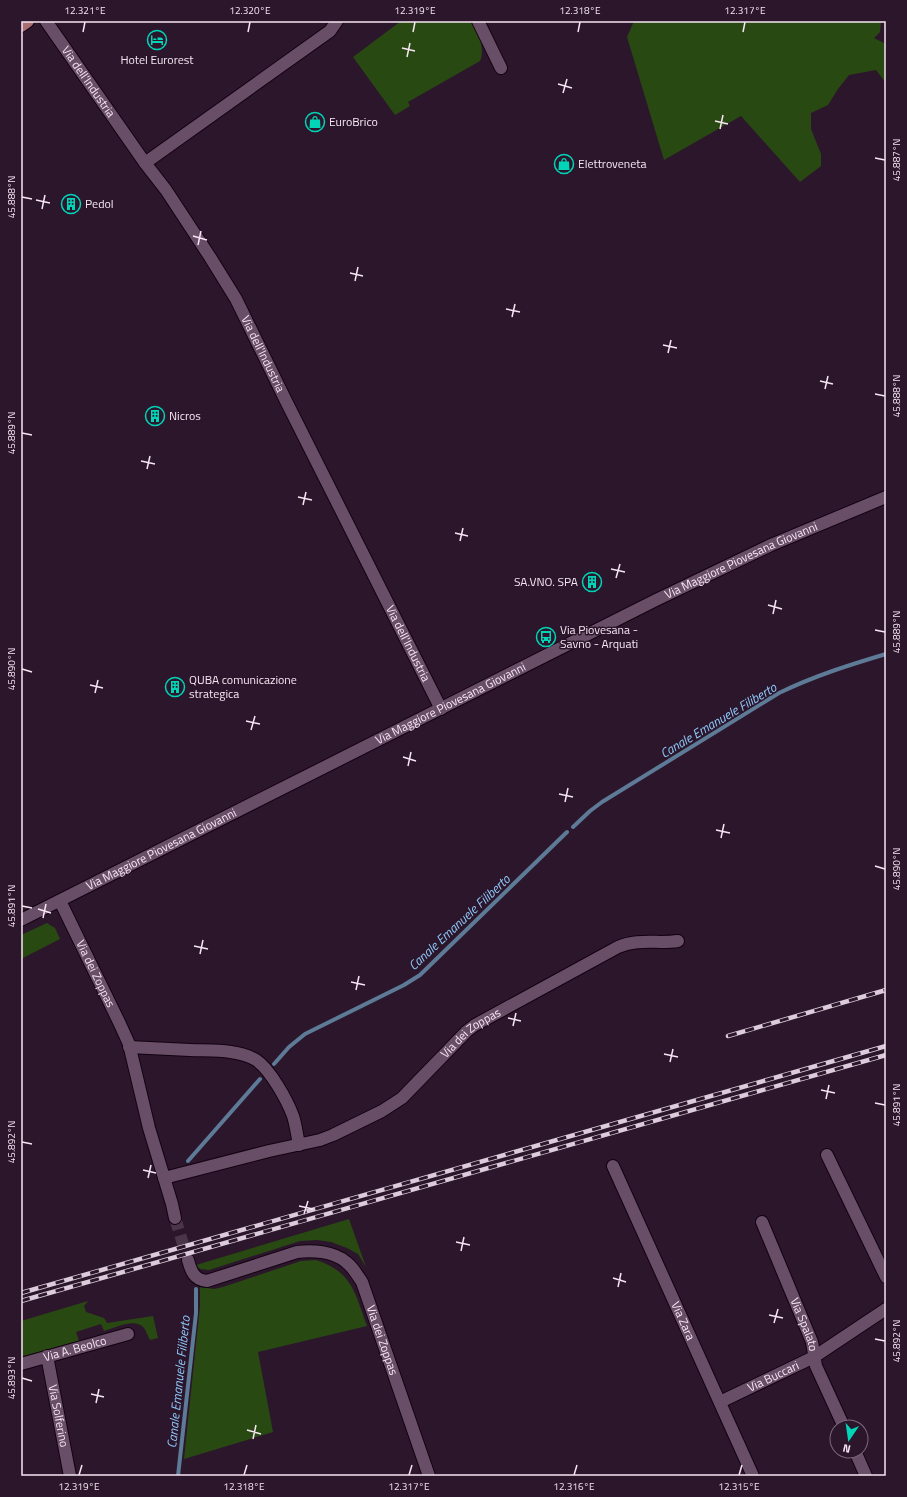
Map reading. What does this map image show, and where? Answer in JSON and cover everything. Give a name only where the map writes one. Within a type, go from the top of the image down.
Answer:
[{"type":"main road","points":[[21,26],[28,21]]},
{"type":"street","name":"Via dell'Industria","points":[[46,21],[145,163],[166,190],[210,256],[236,299],[441,709]]},
{"type":"street","points":[[145,163],[330,31],[337,21]]},
{"type":"street","points":[[478,21],[501,68]]},
{"type":"street","name":"Via Maggiore Piovesana Giovanni","points":[[21,920],[656,600],[771,545],[886,497]]},
{"type":"street","name":"Via dei Zoppas","points":[[60,901],[119,1022],[129,1047],[149,1128],[175,1218]]},
{"type":"street","name":"Via dei Zoppas","points":[[164,1178],[269,1151],[299,1145],[333,1135],[382,1111],[402,1098],[467,1031],[475,1025],[618,947],[633,942],[678,941]]},
{"type":"street","points":[[129,1047],[224,1051],[241,1054],[255,1059],[261,1064],[275,1082],[285,1098],[293,1116],[299,1145]]},
{"type":"street","points":[[827,1155],[886,1276]]},
{"type":"street","name":"Via Zara","points":[[613,1166],[753,1476]]},
{"type":"street","name":"Via Spalato","points":[[762,1222],[812,1342],[816,1366],[840,1419]]},
{"type":"street","name":"Via dei Zoppas","points":[[188,1260],[193,1274],[197,1278],[207,1281],[297,1252],[308,1250],[335,1256],[346,1262],[355,1271],[362,1282],[429,1476]]},
{"type":"street","name":"Via Buccari","points":[[720,1402],[814,1357],[886,1309]]},
{"type":"street","name":"Via A. Beolco","points":[[21,1364],[128,1334]]},
{"type":"street","name":"Via Solferino","points":[[48,1356],[70,1476]]},
{"type":"street","points":[[859,1459],[866,1476]]},
{"type":"green space","points":[[401,21],[473,21],[482,46],[482,52],[480,61],[408,102],[410,106],[395,115],[353,57]]},
{"type":"green space","points":[[634,21],[881,21],[880,32],[874,38],[886,44],[886,83],[876,70],[849,75],[828,105],[811,113],[811,129],[821,154],[821,166],[800,182],[741,116],[664,160],[627,37]]},
{"type":"green space","points":[[47,923],[55,928],[60,939],[21,959],[21,935]]},
{"type":"green space","points":[[349,1219],[366,1267],[358,1254],[331,1242],[317,1240],[300,1241],[209,1270],[200,1269],[196,1265]]},
{"type":"green space","points":[[316,1260],[338,1271],[345,1278],[355,1294],[367,1326],[258,1352],[273,1432],[184,1459],[200,1306],[200,1287],[214,1289],[223,1287],[301,1261]]},
{"type":"green space","points":[[88,1301],[84,1306],[86,1312],[104,1318],[107,1323],[153,1316],[158,1338],[150,1340],[144,1328],[135,1323],[124,1324],[104,1331],[101,1324],[76,1332],[79,1341],[21,1357],[21,1321]]},
{"type":"waterway","name":"Canale Emanuele Filiberto","points":[[573,827],[602,802],[779,693],[832,671],[886,654]]},
{"type":"waterway","name":"Canale Emanuele Filiberto","points":[[274,1064],[289,1047],[305,1034],[404,985],[420,975],[567,832]]},
{"type":"waterway","name":"Canale Emanuele Filiberto","points":[[188,1161],[260,1079]]},
{"type":"waterway","name":"Canale Emanuele Filiberto","points":[[178,1476],[196,1313],[196,1289]]},
{"type":"tunnel","points":[[175,1218],[188,1260]]},
{"type":"railway","points":[[728,1036],[886,990]]},
{"type":"railway","points":[[21,1293],[886,1046]]},
{"type":"railway","points":[[21,1301],[886,1055]]},
{"type":"place","name":"Hotel Eurorest","points":[[157,40]]},
{"type":"place","name":"EuroBrico","points":[[315,122]]},
{"type":"place","name":"Elettroveneta","points":[[564,164]]},
{"type":"place","name":"Pedol","points":[[71,204]]},
{"type":"place","name":"Nicros","points":[[155,416]]},
{"type":"place","name":"SA.VNO. SPA","points":[[592,582]]},
{"type":"place","name":"Via Piovesana - Savno - Arquati","points":[[546,637]]},
{"type":"place","name":"QUBA comunicazione strategica","points":[[175,687]]}]
